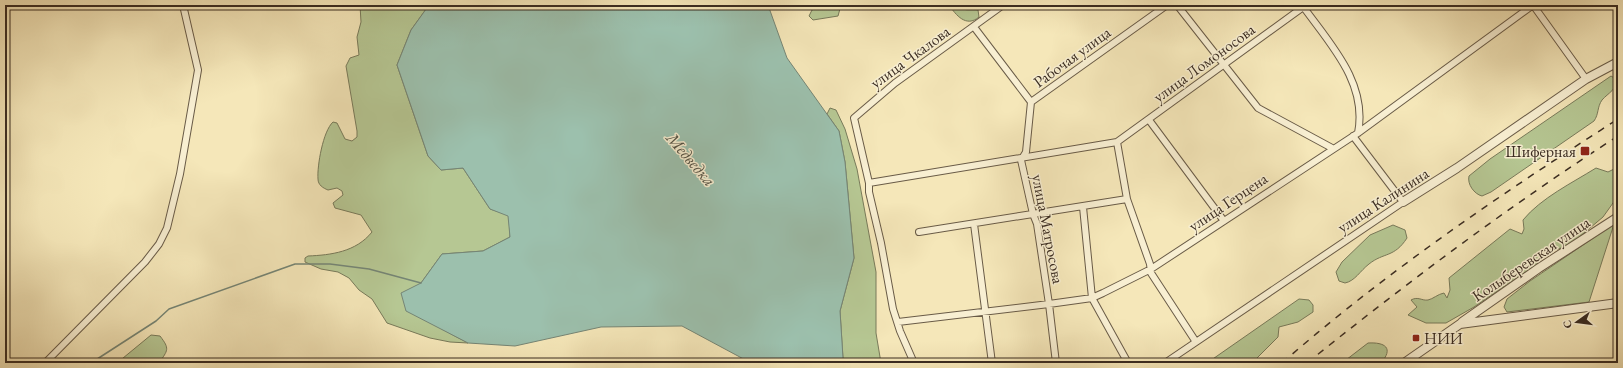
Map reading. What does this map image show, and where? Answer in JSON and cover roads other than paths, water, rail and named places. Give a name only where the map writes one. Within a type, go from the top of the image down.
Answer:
[{"type":"street","points":[[45,363],[57,353],[145,262],[159,244],[167,228],[180,174],[198,70],[183,5]]},
{"type":"street","name":"улица Чкалова","points":[[869,183],[854,118],[895,84],[1003,5]]},
{"type":"street","name":"Рабочая улица","points":[[1031,102],[1167,5]]},
{"type":"street","points":[[1177,5],[1222,65],[1258,108],[1332,148]]},
{"type":"street","points":[[1533,5],[1586,79]]},
{"type":"street","name":"улица Герцена","points":[[898,322],[1092,298],[1151,269],[1332,148],[1356,134],[1533,5]]},
{"type":"street","points":[[1304,6],[1344,62],[1351,76],[1359,104],[1360,122],[1356,134],[1403,202]]},
{"type":"street","name":"улица Ломоносова","points":[[1117,142],[1304,6]]},
{"type":"street","points":[[974,27],[1031,102]]},
{"type":"street","name":"улица Калинина","points":[[1165,363],[1403,202],[1457,168],[1586,79],[1618,62]]},
{"type":"street","name":"улица Матросова","points":[[1031,102],[1026,152],[1021,160],[1033,214],[1038,224],[1056,363]]},
{"type":"street","points":[[1149,120],[1224,221]]},
{"type":"street","points":[[914,363],[900,331],[893,309],[881,243],[868,192],[869,183],[1024,156],[1117,142],[1128,199],[1153,278],[1196,342]]},
{"type":"street","points":[[919,232],[1128,199]]},
{"type":"street","points":[[1083,207],[1092,298],[1128,363]]},
{"type":"street","name":"Колыберевская улица","points":[[1404,363],[1540,268],[1618,217]]},
{"type":"street","points":[[974,224],[992,363]]},
{"type":"street","points":[[1460,324],[1618,303]]},
{"type":"water","name":"Медведка","points":[[429,5],[768,5],[787,58],[839,131],[845,162],[854,258],[840,311],[843,358],[846,363],[751,363],[682,326],[601,327],[515,346],[468,343],[406,311],[401,293],[421,283],[442,254],[483,251],[510,237],[508,216],[490,209],[463,168],[441,170],[428,156],[397,65],[411,30]]},
{"type":"waterway","points":[[776,5],[781,7],[806,5]]},
{"type":"waterway","points":[[91,363],[156,321],[169,309],[295,264],[330,264],[369,269],[421,283]]},
{"type":"railway","points":[[1282,363],[1321,329],[1445,235],[1618,119]]},
{"type":"railway","points":[[1307,363],[1383,303],[1498,217],[1618,136]]},
{"type":"place","name":"Шиферная","points":[[1585,151]]},
{"type":"place","name":"НИИ","points":[[1416,338]]}]
